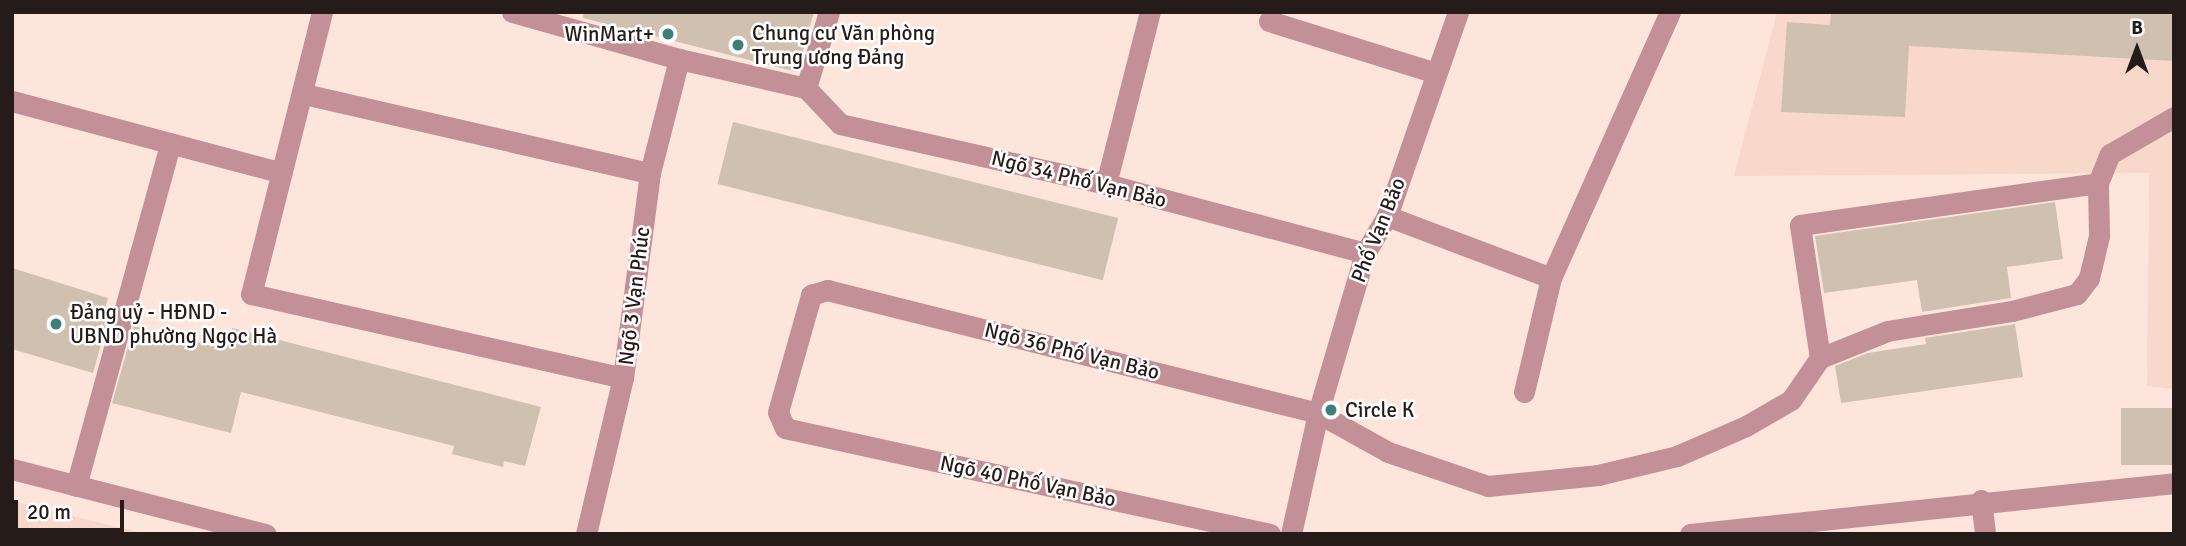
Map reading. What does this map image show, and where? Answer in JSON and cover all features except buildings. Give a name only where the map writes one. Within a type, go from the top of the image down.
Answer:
[{"type":"street","points":[[323,12],[251,294],[623,378]]},
{"type":"street","points":[[523,14],[679,59],[806,88],[829,12]]},
{"type":"street","points":[[1106,184],[1150,12]]},
{"type":"street","name":"Phố Vạn Bảo","points":[[1291,534],[1318,412],[1365,253],[1387,216],[1458,12]]},
{"type":"street","points":[[1524,392],[1551,278],[1670,12]]},
{"type":"street","points":[[1269,21],[1436,74]]},
{"type":"street","name":"Ngõ 3 Vạn Phúc","points":[[586,534],[623,378],[650,173],[679,59]]},
{"type":"street","name":"Ngõ 34 Phố Vạn Bảo","points":[[806,88],[840,124],[1106,184],[1365,253]]},
{"type":"street","points":[[304,94],[650,173]]},
{"type":"street","points":[[12,101],[282,173]]},
{"type":"street","points":[[2098,183],[1800,225],[1820,358],[1887,331],[2012,311],[2077,294],[2089,278],[2099,236],[2098,183],[2110,154],[2174,117]]},
{"type":"street","points":[[76,486],[170,145]]},
{"type":"street","points":[[1387,216],[1551,278]]},
{"type":"street","name":"Ngõ 36 Phố Vạn Bảo","points":[[785,428],[778,412],[811,295],[827,290],[1318,412],[1388,452],[1488,486],[1598,475],[1677,456],[1791,400],[1820,358]]},
{"type":"street","name":"Ngõ 40 Phố Vạn Bảo","points":[[785,428],[1270,534]]},
{"type":"street","points":[[12,469],[267,534]]},
{"type":"street","points":[[1690,534],[1981,500],[2174,483]]},
{"type":"street","points":[[1981,500],[1985,534]]},
{"type":"shaded area","points":[[1777,12],[2174,12],[2174,389],[2147,386],[2149,173],[1734,176]]},
{"type":"shaded area","points":[[12,501],[147,534],[12,534]]},
{"type":"place","name":"WinMart+","points":[[668,34]]},
{"type":"place","name":"Chung cư Văn phòng Trung ương Đảng","points":[[738,45]]},
{"type":"place","name":"Đảng uỷ - HĐND - UBND phường Ngọc Hà","points":[[56,324]]},
{"type":"place","name":"Circle K","points":[[1331,410]]}]
